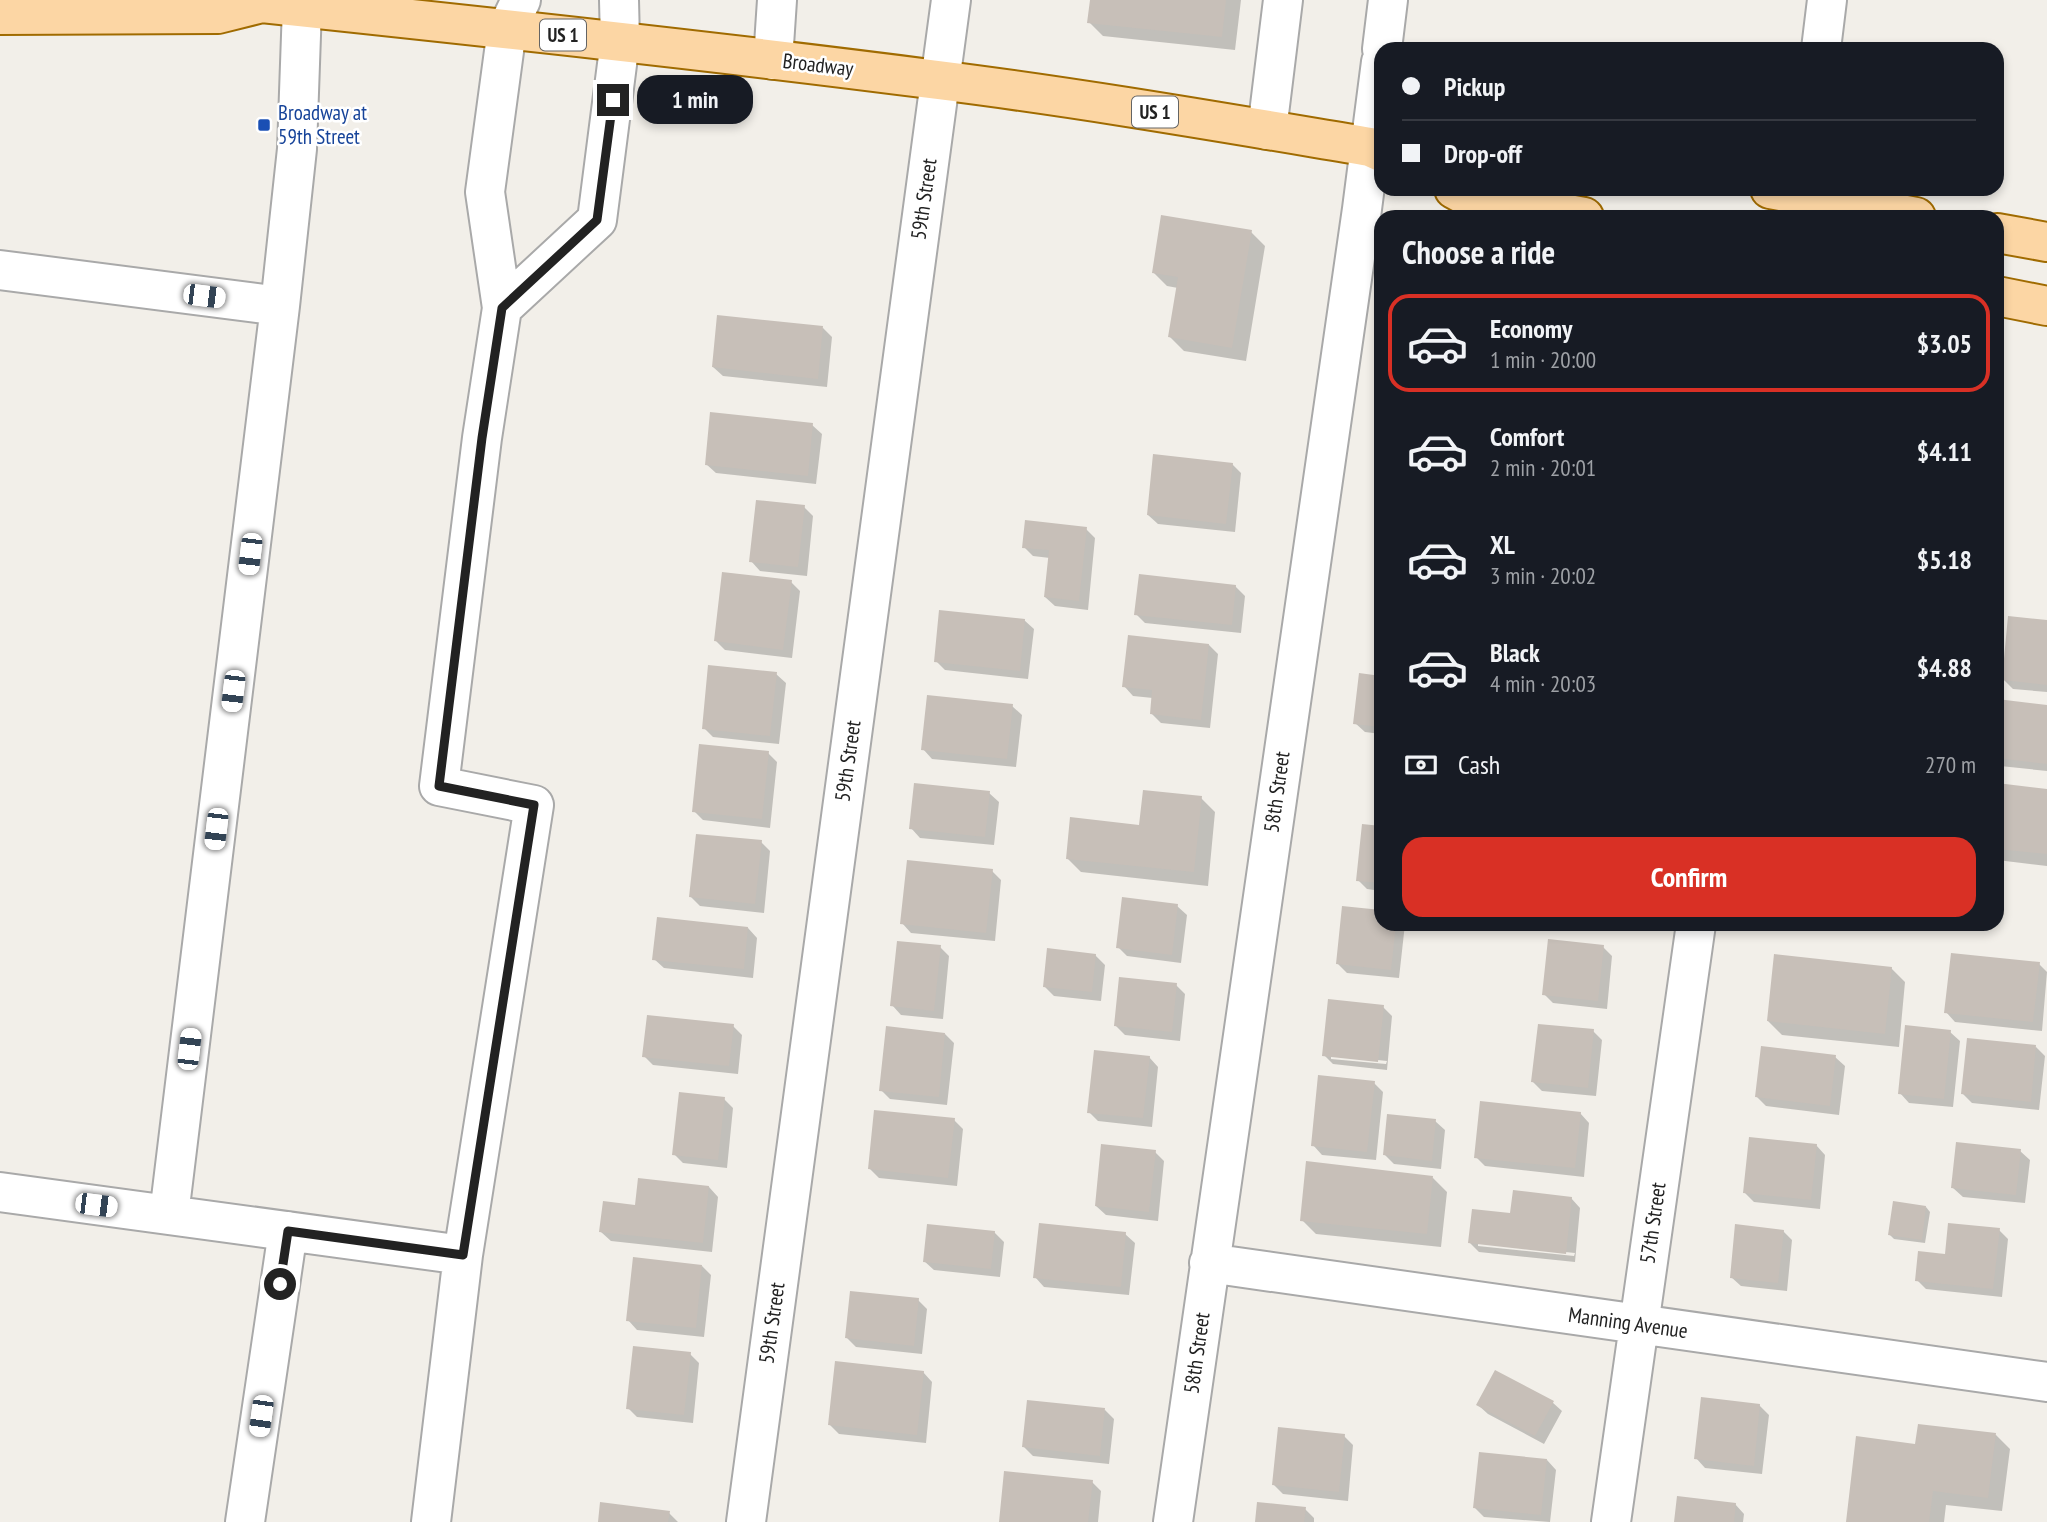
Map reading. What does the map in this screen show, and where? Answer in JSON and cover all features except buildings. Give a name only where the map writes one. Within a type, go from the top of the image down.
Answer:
[{"type":"main road","name":"Broadway","points":[[0,15],[218,14],[261,2],[302,7],[514,15],[620,41],[940,80],[1374,148]]},
{"type":"main road","points":[[1794,198],[1871,210]]},
{"type":"main road","points":[[1460,200],[1533,210]]},
{"type":"main road","points":[[2004,234],[2047,242]]},
{"type":"main road","points":[[2004,297],[2047,306]]},
{"type":"street","points":[[502,308],[597,220],[620,41],[620,0]]},
{"type":"street","points":[[773,60],[777,0]]},
{"type":"street","name":"59th Street","points":[[746,1522],[951,0]]},
{"type":"street","points":[[1267,130],[1283,0]]},
{"type":"street","points":[[1383,42],[1388,0]]},
{"type":"street","points":[[1822,42],[1827,0]]},
{"type":"street","points":[[169,1215],[280,306],[297,149],[302,7]]},
{"type":"street","points":[[431,1522],[463,1255],[534,805],[439,786],[482,438],[502,308],[485,192],[514,15]]},
{"type":"street","name":"58th Street","points":[[1173,1522],[1209,1263],[1374,168]]},
{"type":"street","points":[[0,270],[280,306]]},
{"type":"street","name":"57th Street","points":[[1611,1522],[1695,931]]},
{"type":"street","points":[[0,1192],[463,1255]]},
{"type":"street","points":[[245,1522],[288,1231]]},
{"type":"street","name":"Manning Avenue","points":[[1209,1263],[2047,1382]]},
{"type":"place","name":"Broadway at 59th Street","points":[[264,125]]},
{"type":"route","points":[[280,1284],[288,1231],[463,1255],[534,805],[439,786],[479,464],[502,308],[597,220],[613,100]]}]
